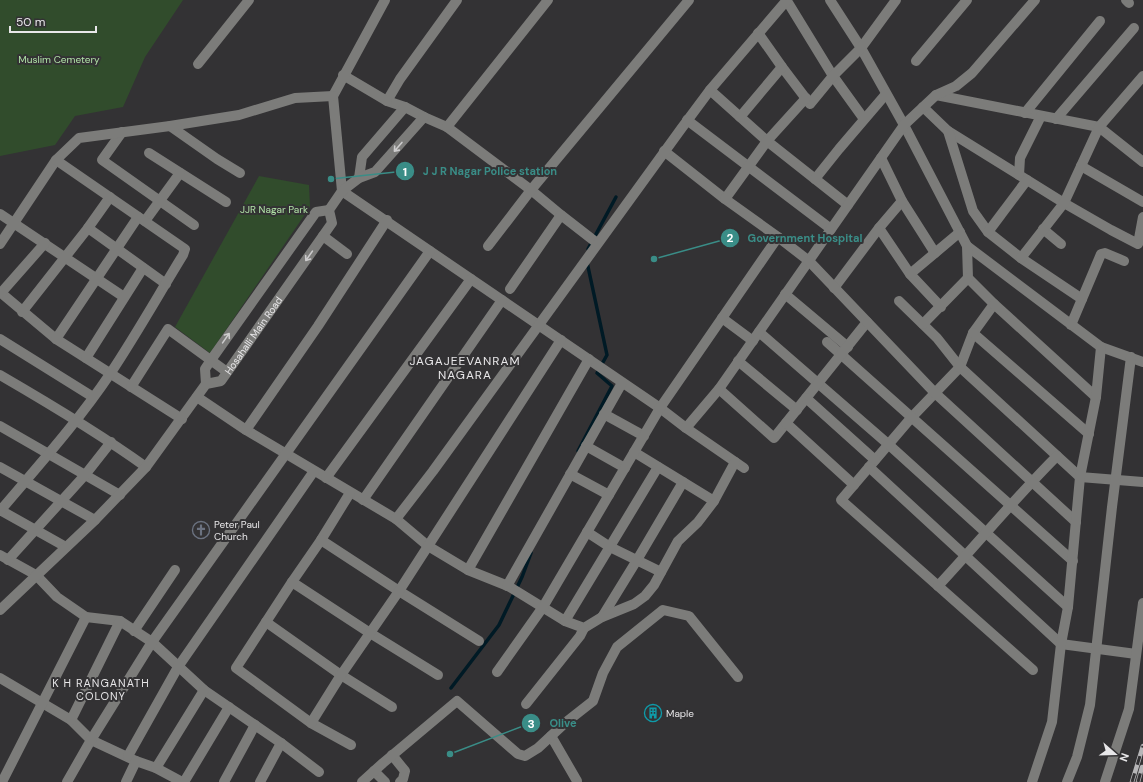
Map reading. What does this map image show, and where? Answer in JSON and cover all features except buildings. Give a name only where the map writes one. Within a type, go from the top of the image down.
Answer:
[{"type":"street","points":[[342,191],[333,96],[343,75],[385,0]]},
{"type":"street","points":[[387,101],[400,79],[457,0]]},
{"type":"street","points":[[447,128],[548,0]]},
{"type":"street","points":[[488,246],[531,190],[689,0]]},
{"type":"street","points":[[396,519],[433,471],[583,263],[590,253],[593,240],[664,151],[710,90],[787,0],[833,76],[864,120]]},
{"type":"street","points":[[830,0],[861,48],[904,125],[967,246],[968,278],[994,304],[1096,397]]},
{"type":"street","points":[[758,33],[810,104],[833,76],[861,48],[896,0]]},
{"type":"street","points":[[916,61],[966,0]]},
{"type":"street","points":[[686,428],[719,389],[904,125],[936,95],[956,86],[972,73],[1031,1]]},
{"type":"street","points":[[198,64],[244,2]]},
{"type":"street","points":[[1025,113],[1100,21]]},
{"type":"street","points":[[1056,119],[1134,28]]},
{"type":"street","points":[[740,117],[782,67]]},
{"type":"street","points":[[343,75],[387,101],[405,107],[424,118],[447,128],[531,190],[593,240]]},
{"type":"street","points":[[1022,258],[1064,202],[1099,127],[1143,76]]},
{"type":"street","points":[[710,90],[767,141],[848,205]]},
{"type":"street","points":[[815,179],[886,94]]},
{"type":"street","points":[[936,95],[1099,127],[1143,162]]},
{"type":"street","points":[[0,244],[56,160],[79,138],[239,115],[295,98],[333,96]]},
{"type":"street","points":[[725,199],[767,141],[806,98]]},
{"type":"street","points":[[358,178],[362,157],[405,107]]},
{"type":"street","points":[[923,107],[948,132],[1111,230],[1138,244],[1143,217]]},
{"type":"street","points":[[988,232],[1023,177],[1020,158],[1041,116]]},
{"type":"street","points":[[0,610],[95,520],[146,467],[206,384],[205,369],[211,360],[316,212],[329,210],[342,191],[358,178],[375,172],[424,118]]},
{"type":"street","points":[[687,120],[831,229]]},
{"type":"street","points":[[170,126],[240,173]]},
{"type":"street","points":[[122,132],[102,160],[194,225]]},
{"type":"street","points":[[948,132],[973,211],[988,232],[1082,300]]},
{"type":"street","points":[[664,151],[725,199],[809,261],[935,393],[1076,522]]},
{"type":"street","points":[[149,153],[226,202]]},
{"type":"street","points":[[881,158],[902,201],[935,253]]},
{"type":"street","points":[[56,160],[185,249],[166,284],[110,374],[49,454],[0,511],[66,547]]},
{"type":"street","points":[[1081,166],[1143,202]]},
{"type":"street","points":[[56,339],[117,249],[160,200],[180,173]]},
{"type":"street","points":[[342,191],[387,220],[660,408],[744,468]]},
{"type":"street","points":[[22,312],[66,257],[110,197]]},
{"type":"street","points":[[834,288],[879,228],[902,201]]},
{"type":"street","name":"Hosahalli Main Road","points":[[206,384],[221,381],[332,223],[329,210]]},
{"type":"street","points":[[0,214],[124,297]]},
{"type":"street","points":[[510,289],[561,215]]},
{"type":"street","points":[[246,430],[318,326],[387,220]]},
{"type":"street","points":[[88,228],[166,284]]},
{"type":"street","points":[[879,228],[910,274],[941,306]]},
{"type":"street","points":[[1043,229],[1061,244]]},
{"type":"street","points":[[910,274],[960,232]]},
{"type":"street","points":[[323,236],[347,254]]},
{"type":"street","points":[[497,672],[543,607],[660,408],[778,237]]},
{"type":"street","points":[[45,243],[1,293],[56,339],[182,419]]},
{"type":"street","points":[[967,246],[1101,347],[1143,362]]},
{"type":"street","points":[[67,782],[91,740],[152,642],[430,251]]},
{"type":"street","points":[[1071,325],[1101,254],[1105,253],[1124,261]]},
{"type":"street","points":[[86,358],[143,268]]},
{"type":"street","points":[[923,324],[968,278]]},
{"type":"street","points":[[326,478],[471,279]]},
{"type":"street","points":[[785,294],[848,347]]},
{"type":"street","points":[[363,500],[502,300]]},
{"type":"street","points":[[899,301],[937,338],[960,368],[1080,477],[1143,482]]},
{"type":"street","points":[[994,304],[973,334],[960,368],[911,418],[841,500],[1033,670]]},
{"type":"street","points":[[722,318],[756,337],[818,384],[888,444],[1068,607]]},
{"type":"street","points":[[719,389],[774,438],[867,322]]},
{"type":"street","points":[[131,387],[168,329],[227,372]]},
{"type":"street","points":[[973,334],[1089,434]]},
{"type":"street","points":[[0,339],[93,397]]},
{"type":"street","points":[[311,723],[341,675],[399,591],[561,340]]},
{"type":"street","points":[[827,342],[1073,561]]},
{"type":"street","points":[[1032,782],[1052,722],[1068,607],[1080,477],[1096,397],[1101,347]]},
{"type":"street","points":[[1067,782],[1076,758],[1090,705],[1131,358]]},
{"type":"street","points":[[738,361],[797,410]]},
{"type":"street","points":[[468,570],[592,362]]},
{"type":"street","points":[[0,375],[111,442],[146,467]]},
{"type":"street","points":[[509,587],[531,543],[622,383]]},
{"type":"street","points":[[197,397],[246,430],[396,519],[428,546],[468,570],[509,587],[565,621],[584,628]]},
{"type":"street","points":[[806,398],[965,556],[1062,644],[1136,654]]},
{"type":"street","points":[[604,414],[644,436]]},
{"type":"street","points":[[786,423],[854,485]]},
{"type":"street","points":[[0,426],[120,495]]},
{"type":"street","points":[[111,442],[85,475],[36,530],[4,557],[36,575],[57,597],[86,617],[120,621],[152,642],[178,668],[204,690],[281,743],[319,772]]},
{"type":"street","points":[[586,446],[625,468]]},
{"type":"street","points":[[634,452],[714,501]]},
{"type":"street","points":[[938,586],[1032,481],[1057,456]]},
{"type":"street","points":[[526,704],[580,636],[584,628],[602,617],[634,604],[645,596],[661,572],[678,541],[698,522],[714,501],[735,462]]},
{"type":"street","points":[[0,467],[25,482],[62,500],[95,520]]},
{"type":"street","points":[[565,621],[658,467]]},
{"type":"street","points":[[126,782],[132,759],[178,668],[314,471]]},
{"type":"street","points":[[570,474],[609,496]]},
{"type":"street","points":[[602,617],[683,482]]},
{"type":"street","points":[[350,492],[321,540],[236,668],[311,723],[351,745]]},
{"type":"street","points":[[587,532],[610,547],[661,572]]},
{"type":"street","points":[[321,540],[479,641]]},
{"type":"street","points":[[134,630],[175,570]]},
{"type":"street","points":[[292,582],[438,676]]},
{"type":"street","points":[[1105,782],[1129,709],[1143,603]]},
{"type":"street","points":[[362,782],[457,701],[518,754],[525,756],[538,748],[592,701],[617,648],[663,610],[689,616],[738,677]]},
{"type":"street","points":[[2,782],[86,617]]},
{"type":"street","points":[[71,720],[120,621]]},
{"type":"street","points":[[266,622],[341,675],[392,707]]},
{"type":"street","points":[[0,678],[71,720],[91,740],[132,759],[156,768],[183,782],[229,707]]},
{"type":"street","points":[[156,768],[204,690]]},
{"type":"street","points":[[224,782],[255,725]]},
{"type":"street","points":[[551,736],[577,781]]},
{"type":"street","points":[[260,782],[281,743]]},
{"type":"street","points":[[392,755],[405,771],[403,779],[400,782]]},
{"type":"street","points":[[374,771],[385,782]]},
{"type":"green space","name":"Muslim Cemetery","points":[[0,0],[183,0],[145,57],[123,107],[75,116],[55,145],[0,156]]},
{"type":"green space","name":"JJR Nagar Park","points":[[259,176],[309,185],[310,207],[210,353],[175,327]]},
{"type":"waterway","points":[[588,249],[616,197]]},
{"type":"waterway","points":[[578,451],[612,386],[597,373],[607,355],[587,262]]},
{"type":"waterway","points":[[451,688],[499,625],[522,577],[531,553]]},
{"type":"railway","points":[[1132,782],[1143,746]]},
{"type":"railway","points":[[1138,782],[1142,767]]},
{"type":"place","name":"J J R Nagar Police station","points":[[331,179]]},
{"type":"place","name":"Government Hospital","points":[[654,259]]},
{"type":"place","name":"Peter Paul Church","points":[[201,530]]},
{"type":"place","name":"Maple","points":[[653,713]]},
{"type":"place","name":"Olive","points":[[450,754]]},
{"type":"district","name":"JAGAJEEVANRAM NAGARA","points":[[465,368]]},
{"type":"district","name":"K H RANGANATH COLONY","points":[[101,689]]}]
